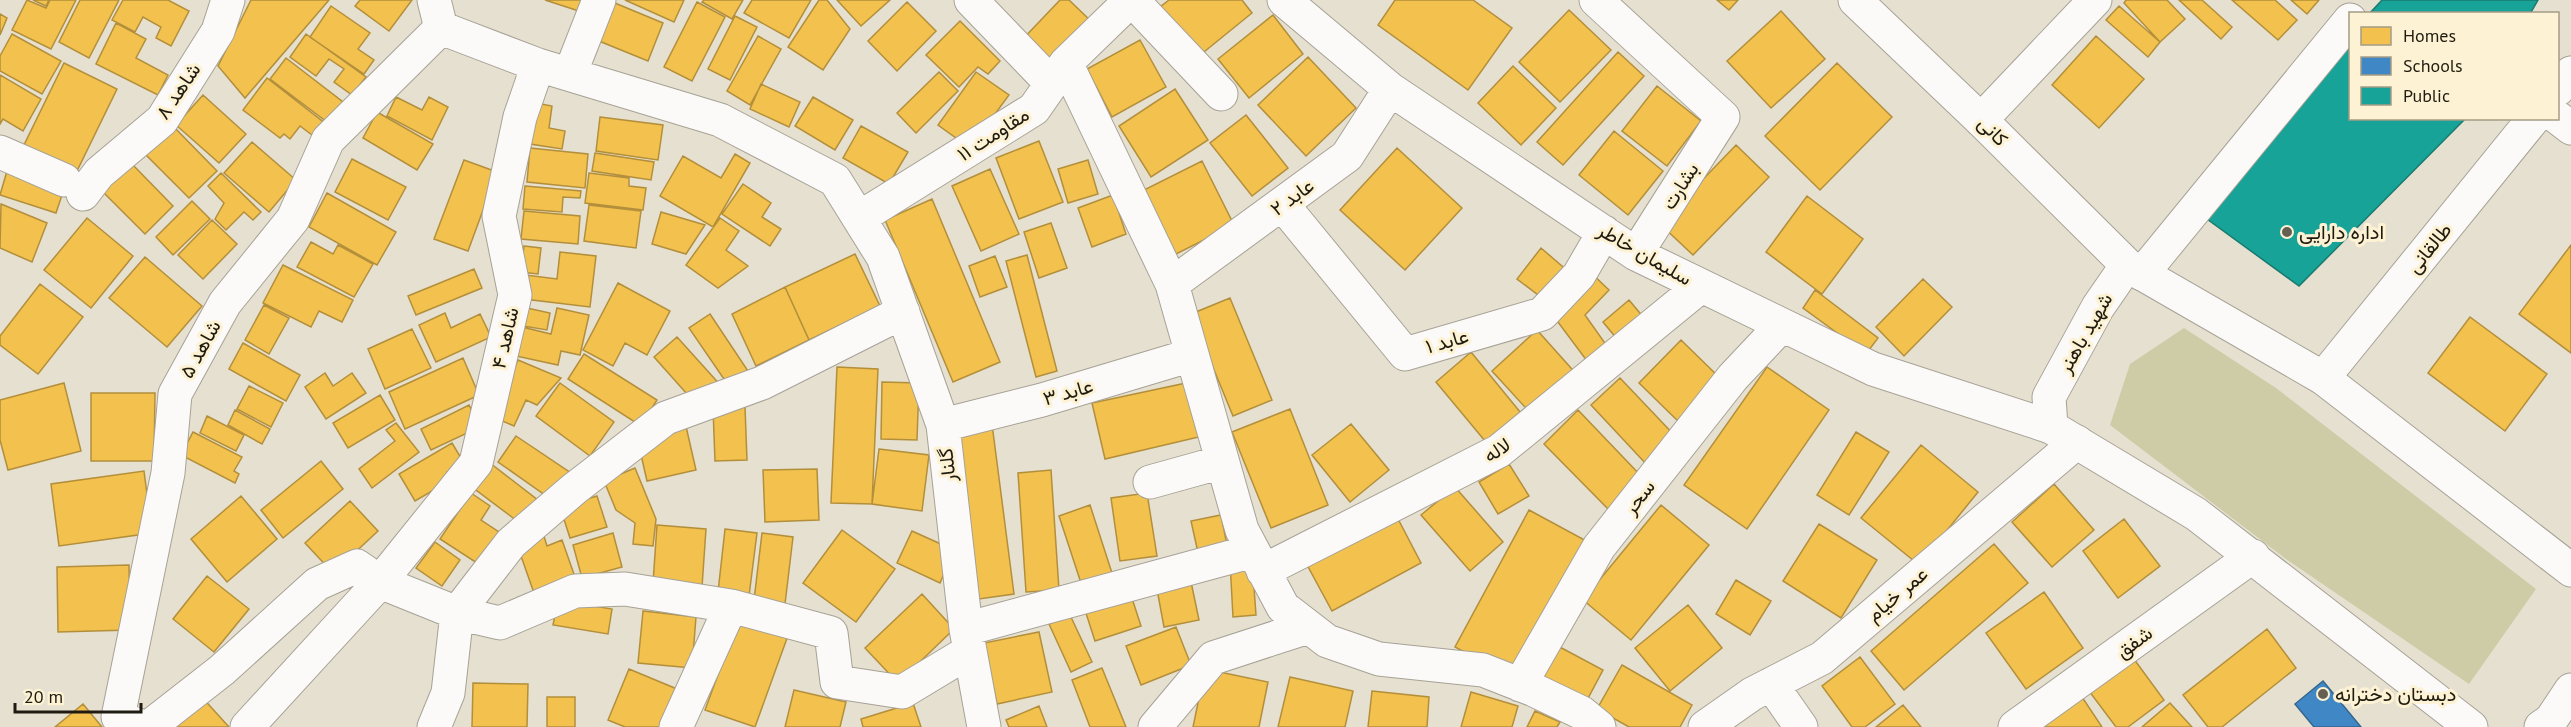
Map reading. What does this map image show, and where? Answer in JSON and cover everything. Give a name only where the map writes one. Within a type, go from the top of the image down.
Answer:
[{"type":"street","name":"شاهد ۸","points":[[0,152],[74,187],[99,173],[162,120],[218,31],[228,0]]},
{"type":"street","points":[[570,74],[599,0]]},
{"type":"street","points":[[971,0],[1059,74],[1172,284],[1242,530],[1283,607],[1327,642],[1379,659],[1483,670],[1582,713],[1599,727]]},
{"type":"street","points":[[1132,0],[1221,94]]},
{"type":"street","name":"مقاومت ۱۱","points":[[859,218],[1034,109],[1059,74],[1132,0]]},
{"type":"street","name":"سلیمان خاطر","points":[[1284,0],[1390,89],[1636,254],[1873,369],[2064,435]]},
{"type":"street","name":"بشارت","points":[[1596,0],[1723,117],[1636,254]]},
{"type":"street","name":"کانی","points":[[1855,0],[2135,269]]},
{"type":"street","points":[[1981,120],[2095,0]]},
{"type":"street","points":[[2358,12],[2367,0]]},
{"type":"street","name":"گلنار","points":[[438,14],[537,65],[720,120],[835,180],[883,257],[943,425],[968,640],[984,727]]},
{"type":"street","name":"شاهد ۵","points":[[143,727],[118,717],[168,473],[175,394],[225,303],[293,219],[328,140],[438,14]]},
{"type":"street","name":"شهید باهنر","points":[[2064,435],[2049,397],[2098,307],[2135,269],[2349,21]]},
{"type":"street","name":"شاهد ۴","points":[[247,727],[380,582],[476,463],[515,295],[499,216],[519,117],[537,65]]},
{"type":"street","points":[[2559,88],[2571,73]]},
{"type":"street","name":"عابد ۲","points":[[1172,284],[1347,156],[1390,89]]},
{"type":"street","points":[[2559,119],[2571,128]]},
{"type":"street","name":"طالقانی","points":[[2324,378],[2532,120]]},
{"type":"street","name":"عابد ۱","points":[[1282,204],[1405,354],[1542,314],[1579,275],[1604,232]]},
{"type":"street","points":[[2135,269],[2324,378],[2571,570]]},
{"type":"street","name":"لاله","points":[[731,606],[831,633],[837,682],[902,692],[968,640],[1258,561],[1499,451],[1701,286]]},
{"type":"street","points":[[434,727],[448,693],[457,613],[511,543],[574,489],[666,418],[762,383],[903,312]]},
{"type":"street","name":"سحر","points":[[1520,685],[1599,547],[1734,377],[1782,325]]},
{"type":"street","name":"عابد ۳","points":[[943,425],[1042,400],[1192,355]]},
{"type":"street","points":[[2064,435],[2196,514],[2471,727]]},
{"type":"street","name":"عمر خیام","points":[[1705,727],[1771,684],[1822,658],[2064,435]]},
{"type":"street","points":[[1150,482],[1222,462]]},
{"type":"street","name":"شفق","points":[[2015,727],[2253,556]]},
{"type":"street","points":[[149,727],[222,670],[317,584],[357,566],[380,582],[457,613],[500,623],[575,591],[625,589],[731,606],[676,727]]},
{"type":"street","points":[[1155,727],[1213,658],[1308,627]]},
{"type":"street","points":[[1771,684],[1801,727]]},
{"type":"street","points":[[2541,727],[2551,720],[2571,690]]},
{"type":"green space","points":[[2184,328],[2276,388],[2536,589],[2469,684],[2286,559],[2110,425],[2130,364]]},
{"type":"building: Homes","points":[[27,0],[46,8],[50,0],[76,0],[51,49],[12,30]]},
{"type":"building: Homes","points":[[33,0],[49,0],[46,6]]},
{"type":"building: Homes","points":[[80,0],[119,0],[89,58],[59,42]]},
{"type":"building: Homes","points":[[123,0],[168,0],[189,11],[171,46],[156,38],[161,27],[143,17],[135,32],[112,20]]},
{"type":"building: Homes","points":[[251,0],[329,0],[245,98],[218,66]]},
{"type":"building: Homes","points":[[360,0],[412,0],[389,31],[355,6]]},
{"type":"building: Homes","points":[[545,0],[589,0],[585,13]]},
{"type":"building: Homes","points":[[625,0],[684,0],[674,22]]},
{"type":"building: Homes","points":[[704,0],[743,0],[732,19],[702,2]]},
{"type":"building: Homes","points":[[752,0],[811,0],[789,38],[744,13]]},
{"type":"building: Homes","points":[[819,0],[827,0],[850,29],[823,70],[788,47]]},
{"type":"building: Homes","points":[[837,0],[890,0],[861,26]]},
{"type":"building: Homes","points":[[1060,0],[1069,0],[1094,24],[1050,70],[1020,42]]},
{"type":"building: Homes","points":[[1169,0],[1242,0],[1252,13],[1199,56],[1160,7]]},
{"type":"building: Homes","points":[[1395,0],[1473,0],[1512,28],[1468,90],[1378,25]]},
{"type":"building: Homes","points":[[1717,0],[1738,0],[1729,10]]},
{"type":"building: Homes","points":[[2126,0],[2167,0],[2185,19],[2160,42],[2124,3]]},
{"type":"building: Homes","points":[[2179,0],[2202,0],[2232,27],[2221,39]]},
{"type":"building: Homes","points":[[2232,0],[2275,0],[2297,20],[2278,40]]},
{"type":"building: Homes","points":[[2291,0],[2319,0],[2307,14]]},
{"type":"building: Homes","points":[[610,1],[663,23],[648,61],[594,39]]},
{"type":"building: Homes","points":[[697,2],[725,17],[692,81],[664,67]]},
{"type":"building: Homes","points":[[907,2],[936,31],[897,71],[868,41]]},
{"type":"building: Homes","points":[[331,6],[370,33],[358,49],[374,60],[364,74],[310,37]]},
{"type":"building: Homes","points":[[2119,6],[2160,42],[2148,57],[2106,20]]},
{"type":"building: Homes","points":[[1569,10],[1611,50],[1560,102],[1519,62]]},
{"type":"building: Homes","points":[[1781,11],[1825,59],[1771,108],[1727,61]]},
{"type":"building: Homes","points":[[0,14],[7,18],[0,35]]},
{"type":"building: Homes","points":[[1273,15],[1303,54],[1249,98],[1218,59]]},
{"type":"building: Homes","points":[[735,16],[757,27],[730,80],[708,69]]},
{"type":"building: Homes","points":[[960,21],[1000,61],[988,74],[978,67],[959,87],[926,55]]},
{"type":"building: Homes","points":[[116,23],[146,39],[136,58],[168,75],[158,95],[96,64]]},
{"type":"building: Homes","points":[[12,34],[61,61],[42,94],[0,71],[0,56]]},
{"type":"building: Homes","points":[[306,34],[366,77],[352,95],[334,82],[344,69],[329,59],[316,76],[290,57]]},
{"type":"building: Homes","points":[[758,36],[781,49],[750,105],[727,91]]},
{"type":"building: Homes","points":[[2096,36],[2144,79],[2099,128],[2052,85]]},
{"type":"building: Homes","points":[[1140,40],[1166,87],[1112,117],[1087,69]]},
{"type":"building: Homes","points":[[1618,52],[1644,76],[1563,165],[1537,142]]},
{"type":"building: Homes","points":[[1308,57],[1356,108],[1306,156],[1258,105]]},
{"type":"building: Homes","points":[[286,58],[343,102],[327,122],[270,79]]},
{"type":"building: Homes","points":[[64,63],[117,89],[76,173],[23,147]]},
{"type":"building: Homes","points":[[1837,63],[1892,117],[1820,190],[1765,136]]},
{"type":"building: Homes","points":[[1513,66],[1556,108],[1521,145],[1478,103]]},
{"type":"building: Homes","points":[[939,72],[958,91],[916,133],[897,113]]},
{"type":"building: Homes","points":[[976,72],[1009,95],[970,148],[938,125]]},
{"type":"building: Homes","points":[[0,75],[41,99],[23,131],[3,119],[0,124]]},
{"type":"building: Homes","points":[[267,78],[326,124],[316,138],[300,126],[290,139],[284,134],[280,138],[243,110]]},
{"type":"building: Homes","points":[[761,84],[800,102],[789,127],[750,109]]},
{"type":"building: Homes","points":[[1657,86],[1701,121],[1667,166],[1622,131]]},
{"type":"building: Homes","points":[[1175,89],[1208,140],[1151,177],[1119,126]]},
{"type":"building: Homes","points":[[203,95],[246,134],[219,163],[176,125]]},
{"type":"building: Homes","points":[[396,97],[422,110],[429,97],[448,107],[432,140],[387,116]]},
{"type":"building: Homes","points":[[813,97],[853,120],[835,150],[795,126]]},
{"type":"building: Homes","points":[[536,103],[552,106],[549,128],[565,131],[562,149],[530,144]]},
{"type":"building: Homes","points":[[377,112],[433,144],[417,170],[363,138]]},
{"type":"building: Homes","points":[[1246,115],[1288,168],[1252,196],[1210,143]]},
{"type":"building: Homes","points":[[600,117],[663,125],[658,160],[596,151]]},
{"type":"building: Homes","points":[[173,126],[217,171],[189,198],[145,154]]},
{"type":"building: Homes","points":[[861,126],[908,152],[889,184],[843,158]]},
{"type":"building: Homes","points":[[1614,131],[1663,171],[1628,215],[1579,175]]},
{"type":"building: Homes","points":[[1039,141],[1063,202],[1019,219],[996,158]]},
{"type":"building: Homes","points":[[252,142],[296,180],[269,212],[224,173]]},
{"type":"building: Homes","points":[[1736,145],[1769,177],[1693,255],[1660,224]]},
{"type":"building: Homes","points":[[530,148],[588,154],[585,188],[527,182]]},
{"type":"building: Homes","points":[[1397,148],[1462,208],[1405,270],[1340,210]]},
{"type":"building: Homes","points":[[595,153],[654,162],[651,180],[592,171]]},
{"type":"building: Homes","points":[[735,154],[750,163],[713,227],[660,196],[683,156],[721,178]]},
{"type":"building: Homes","points":[[352,159],[406,187],[388,220],[335,192]]},
{"type":"building: Homes","points":[[464,160],[497,172],[468,251],[434,239]]},
{"type":"building: Homes","points":[[1088,160],[1098,194],[1068,203],[1058,169]]},
{"type":"building: Homes","points":[[1202,161],[1234,225],[1176,254],[1144,190]]},
{"type":"building: Homes","points":[[131,163],[173,206],[145,234],[103,192]]},
{"type":"building: Homes","points":[[990,169],[1019,234],[981,251],[952,186]]},
{"type":"building: Homes","points":[[7,171],[64,189],[56,213],[0,195]]},
{"type":"building: Homes","points":[[221,173],[261,212],[253,220],[244,212],[226,230],[215,219],[224,203],[208,186]]},
{"type":"building: Homes","points":[[589,173],[629,178],[629,186],[646,188],[643,210],[585,203]]},
{"type":"building: Homes","points":[[743,184],[771,203],[762,217],[781,229],[770,246],[722,214]]},
{"type":"building: Homes","points":[[525,186],[581,191],[580,198],[563,197],[562,212],[523,209]]},
{"type":"building: Homes","points":[[327,193],[396,232],[377,265],[309,227]]},
{"type":"building: Homes","points":[[1113,195],[1126,234],[1092,247],[1078,208]]},
{"type":"building: Homes","points":[[1807,196],[1863,239],[1822,294],[1766,252]]},
{"type":"building: Homes","points":[[932,199],[1000,362],[953,382],[885,220]]},
{"type":"building: Homes","points":[[192,201],[210,219],[173,255],[156,237]]},
{"type":"building: Homes","points":[[1,204],[47,223],[32,262],[0,248]]},
{"type":"building: Homes","points":[[589,205],[641,211],[636,248],[584,241]]},
{"type":"building: Homes","points":[[524,211],[580,216],[578,244],[521,239]]},
{"type":"building: Homes","points":[[661,212],[705,225],[686,254],[652,244]]},
{"type":"building: Homes","points":[[87,218],[133,256],[91,308],[44,270]]},
{"type":"building: Homes","points":[[720,218],[739,231],[726,250],[748,266],[718,288],[686,265]]},
{"type":"building: Homes","points":[[212,220],[237,244],[203,279],[178,255]]},
{"type":"building: Homes","points":[[1051,223],[1067,268],[1039,278],[1024,232]]},
{"type":"building: Homes","points":[[311,242],[333,254],[338,245],[373,264],[354,297],[297,267]]},
{"type":"building: Homes","points":[[2571,245],[2571,353],[2519,314]]},
{"type":"building: Homes","points":[[524,246],[541,248],[538,274],[521,272]]},
{"type":"building: Homes","points":[[1541,248],[1569,272],[1546,301],[1517,279]]},
{"type":"building: Homes","points":[[560,252],[596,256],[590,307],[524,299],[526,275],[557,279]]},
{"type":"building: Homes","points":[[855,254],[880,306],[809,340],[785,287]]},
{"type":"building: Homes","points":[[1027,255],[1057,371],[1036,377],[1006,261]]},
{"type":"building: Homes","points":[[995,256],[1007,287],[980,297],[969,266]]},
{"type":"building: Homes","points":[[145,257],[202,306],[167,347],[109,298]]},
{"type":"building: Homes","points":[[283,265],[353,300],[342,322],[319,311],[311,327],[263,303]]},
{"type":"building: Homes","points":[[474,269],[482,288],[416,315],[408,296]]},
{"type":"building: Homes","points":[[1589,271],[1609,290],[1585,315],[1607,346],[1587,361],[1552,314]]},
{"type":"building: Homes","points":[[1923,279],[1952,307],[1904,356],[1876,327]]},
{"type":"building: Homes","points":[[618,283],[670,311],[647,355],[625,343],[613,366],[583,350]]},
{"type":"building: Homes","points":[[40,284],[83,317],[38,374],[0,345],[0,336]]},
{"type":"building: Homes","points":[[785,287],[809,340],[756,366],[732,314]]},
{"type":"building: Homes","points":[[1815,290],[1878,338],[1866,354],[1803,308]]},
{"type":"building: Homes","points":[[1230,298],[1272,400],[1233,416],[1191,314]]},
{"type":"building: Homes","points":[[1629,300],[1649,324],[1622,345],[1603,322]]},
{"type":"building: Homes","points":[[264,305],[289,318],[269,354],[245,340]]},
{"type":"building: Homes","points":[[527,308],[550,313],[547,330],[523,326]]},
{"type":"building: Homes","points":[[557,308],[589,315],[580,355],[561,351],[558,365],[516,356],[522,327],[551,334]]},
{"type":"building: Homes","points":[[445,313],[451,328],[480,314],[491,337],[436,362],[419,325]]},
{"type":"building: Homes","points":[[710,314],[748,371],[728,385],[689,328]]},
{"type":"building: Homes","points":[[2470,317],[2547,374],[2505,431],[2428,373]]},
{"type":"building: Homes","points":[[412,329],[431,368],[385,389],[368,349]]},
{"type":"building: Homes","points":[[1537,330],[1579,377],[1534,417],[1492,371]]},
{"type":"building: Homes","points":[[677,337],[723,388],[687,394],[654,357]]},
{"type":"building: Homes","points":[[1681,340],[1724,382],[1682,425],[1639,383]]},
{"type":"building: Homes","points":[[243,343],[300,375],[286,401],[229,369]]},
{"type":"building: Homes","points":[[1471,352],[1525,418],[1490,447],[1436,382]]},
{"type":"building: Homes","points":[[584,354],[657,400],[641,426],[568,379]]},
{"type":"building: Homes","points":[[463,358],[479,395],[405,429],[389,392]]},
{"type":"building: Homes","points":[[518,360],[561,378],[537,405],[526,400],[514,426],[493,417]]},
{"type":"building: Homes","points":[[837,367],[878,369],[872,504],[831,503]]},
{"type":"building: Homes","points":[[1767,367],[1829,410],[1747,529],[1684,485]]},
{"type":"building: Homes","points":[[325,373],[333,386],[352,373],[366,393],[326,419],[305,387]]},
{"type":"building: Homes","points":[[1620,378],[1677,438],[1648,466],[1591,405]]},
{"type":"building: Homes","points":[[882,382],[919,383],[917,440],[881,439]]},
{"type":"building: Homes","points":[[1191,382],[1203,436],[1105,459],[1092,403]]},
{"type":"building: Homes","points":[[64,383],[81,451],[8,470],[0,440],[0,400]]},
{"type":"building: Homes","points":[[560,383],[614,422],[590,456],[536,416]]},
{"type":"building: Homes","points":[[249,386],[283,403],[271,427],[237,409]]},
{"type":"building: Homes","points":[[91,393],[155,393],[154,461],[91,461]]},
{"type":"building: Homes","points":[[380,395],[395,420],[348,448],[333,423]]},
{"type":"building: Homes","points":[[469,405],[480,427],[431,450],[421,429]]},
{"type":"building: Homes","points":[[745,407],[747,460],[715,461],[713,408]]},
{"type":"building: Homes","points":[[1290,409],[1328,505],[1271,528],[1232,432]]},
{"type":"building: Homes","points":[[235,410],[270,429],[262,444],[228,425]]},
{"type":"building: Homes","points":[[1578,410],[1643,478],[1610,511],[1544,444]]},
{"type":"building: Homes","points":[[207,416],[244,435],[236,451],[200,433]]},
{"type":"building: Homes","points":[[685,422],[696,470],[647,481],[636,433]]},
{"type":"building: Homes","points":[[396,423],[419,452],[372,488],[359,469],[395,441],[386,430]]},
{"type":"building: Homes","points":[[992,424],[1014,594],[979,599],[957,429]]},
{"type":"building: Homes","points":[[1351,424],[1389,470],[1350,502],[1312,455]]},
{"type":"building: Homes","points":[[193,432],[242,457],[234,471],[239,474],[235,483],[181,455]]},
{"type":"building: Homes","points":[[1856,432],[1889,452],[1849,515],[1817,495]]},
{"type":"building: Homes","points":[[516,436],[571,473],[552,500],[498,462]]},
{"type":"building: Homes","points":[[452,443],[464,463],[447,472],[451,480],[415,501],[399,474]]},
{"type":"building: Homes","points":[[1921,445],[1978,492],[1919,565],[1861,518]]},
{"type":"building: Homes","points":[[879,449],[929,455],[922,511],[872,504]]},
{"type":"building: Homes","points":[[321,461],[343,489],[283,538],[261,510]]},
{"type":"building: Homes","points":[[490,463],[543,504],[525,527],[472,487]]},
{"type":"building: Homes","points":[[1509,464],[1529,496],[1498,514],[1479,482]]},
{"type":"building: Homes","points":[[635,468],[656,519],[653,546],[633,544],[635,523],[616,510],[604,481]]},
{"type":"building: Homes","points":[[817,469],[819,520],[765,522],[763,470]]},
{"type":"building: Homes","points":[[1051,470],[1059,590],[1026,592],[1018,473]]},
{"type":"building: Homes","points":[[144,471],[152,533],[59,546],[51,484]]},
{"type":"building: Homes","points":[[2054,484],[2094,530],[2052,567],[2012,522]]},
{"type":"building: Homes","points":[[1455,487],[1503,542],[1470,571],[1421,515]]},
{"type":"building: Homes","points":[[471,493],[490,506],[481,520],[502,534],[480,565],[440,539]]},
{"type":"building: Homes","points":[[1147,493],[1157,556],[1120,561],[1111,498]]},
{"type":"building: Homes","points":[[241,496],[277,539],[227,582],[191,539]]},
{"type":"building: Homes","points":[[597,496],[607,527],[570,538],[560,507]]},
{"type":"building: Homes","points":[[350,501],[378,531],[333,573],[305,543]]},
{"type":"building: Homes","points":[[1090,505],[1112,573],[1081,583],[1059,516]]},
{"type":"building: Homes","points":[[1661,505],[1709,545],[1631,640],[1583,600]]},
{"type":"building: Homes","points":[[1529,510],[1592,544],[1517,681],[1455,647]]},
{"type":"building: Homes","points":[[1221,515],[1228,550],[1199,557],[1191,521]]},
{"type":"building: Homes","points":[[1396,515],[1421,563],[1332,611],[1306,563]]},
{"type":"building: Homes","points":[[2124,519],[2160,566],[2118,598],[2083,551]]},
{"type":"building: Homes","points":[[1819,524],[1877,560],[1841,618],[1783,581]]},
{"type":"building: Homes","points":[[657,525],[706,529],[702,587],[653,583]]},
{"type":"building: Homes","points":[[725,529],[757,533],[749,596],[718,592]]},
{"type":"building: Homes","points":[[542,530],[547,546],[562,540],[575,577],[534,593],[515,539]]},
{"type":"building: Homes","points":[[842,530],[895,569],[856,622],[803,583]]},
{"type":"building: Homes","points":[[912,531],[954,550],[940,583],[897,563]]},
{"type":"building: Homes","points":[[613,533],[622,567],[582,578],[573,545]]},
{"type":"building: Homes","points":[[762,533],[793,537],[785,604],[754,600]]},
{"type":"building: Homes","points":[[435,542],[460,560],[442,586],[416,568]]},
{"type":"building: Homes","points":[[1994,544],[2028,583],[1904,690],[1871,651]]},
{"type":"building: Homes","points":[[1252,560],[1256,615],[1233,617],[1230,562]]},
{"type":"building: Homes","points":[[129,565],[130,630],[58,632],[57,567]]},
{"type":"building: Homes","points":[[207,576],[249,609],[214,652],[173,619]]},
{"type":"building: Homes","points":[[1190,577],[1199,620],[1164,627],[1156,584]]},
{"type":"building: Homes","points":[[1736,580],[1771,601],[1750,635],[1716,614]]},
{"type":"building: Homes","points":[[1129,589],[1141,626],[1095,641],[1083,604]]},
{"type":"building: Homes","points":[[2044,592],[2083,648],[2026,689],[1986,633]]},
{"type":"building: Homes","points":[[922,594],[954,629],[898,683],[865,648]]},
{"type":"building: Homes","points":[[558,600],[612,609],[608,634],[553,625]]},
{"type":"building: Homes","points":[[1688,605],[1722,648],[1670,691],[1635,648]]},
{"type":"building: Homes","points":[[643,611],[696,617],[692,668],[638,663]]},
{"type":"building: Homes","points":[[741,612],[790,630],[755,727],[705,710]]},
{"type":"building: Homes","points":[[1070,615],[1092,662],[1071,672],[1049,624]]},
{"type":"building: Homes","points":[[1176,627],[1191,665],[1141,685],[1126,646]]},
{"type":"building: Homes","points":[[2267,629],[2296,668],[2222,727],[2208,727],[2183,695]]},
{"type":"building: Homes","points":[[1039,632],[1052,692],[997,704],[984,643]]},
{"type":"building: Homes","points":[[1556,645],[1603,670],[1586,702],[1539,677]]},
{"type":"building: Homes","points":[[2131,655],[2164,700],[2128,727],[2116,727],[2086,687]]},
{"type":"building: Homes","points":[[1860,657],[1895,704],[1865,727],[1852,727],[1822,686]]},
{"type":"building: Homes","points":[[1622,665],[1692,705],[1680,727],[1629,727],[1597,709]]},
{"type":"building: Homes","points":[[1102,668],[1126,727],[1090,727],[1072,680]]},
{"type":"building: Homes","points":[[629,669],[677,689],[661,727],[625,727],[608,720]]},
{"type":"building: Homes","points":[[1205,669],[1268,682],[1259,727],[1193,727]]},
{"type":"building: Homes","points":[[1290,677],[1353,691],[1345,727],[1278,727]]},
{"type":"building: Homes","points":[[473,683],[528,684],[527,727],[472,727]]},
{"type":"building: Homes","points":[[794,690],[846,702],[840,727],[785,727]]},
{"type":"building: Homes","points":[[1372,691],[1429,697],[1427,727],[1368,727]]},
{"type":"building: Homes","points":[[1471,692],[1518,706],[1512,727],[1461,727]]},
{"type":"building: Homes","points":[[2080,694],[2102,727],[2030,727]]},
{"type":"building: Homes","points":[[200,695],[229,727],[164,727]]},
{"type":"building: Homes","points":[[547,697],[575,697],[575,727],[547,727]]},
{"type":"building: Homes","points":[[913,703],[921,727],[863,727],[861,719]]},
{"type":"building: Homes","points":[[2170,703],[2192,727],[2142,727]]},
{"type":"building: Homes","points":[[83,704],[102,727],[55,727]]},
{"type":"building: Homes","points":[[1903,705],[1921,727],[1876,727]]},
{"type":"building: Homes","points":[[1039,706],[1047,727],[1009,727],[1006,720]]},
{"type":"building: Homes","points":[[1535,711],[1560,722],[1557,727],[1527,727]]},
{"type":"building: Schools","points":[[2323,681],[2361,727],[2314,727],[2295,704]]},
{"type":"building: Public","points":[[2382,0],[2538,0],[2531,12],[2371,12]]},
{"type":"building: Public","points":[[2349,35],[2349,120],[2464,120],[2299,286],[2189,206]]},
{"type":"place","name":"اداره دارایی","points":[[2287,232]]},
{"type":"place","name":"دبستان دخترانه","points":[[2323,694]]}]
